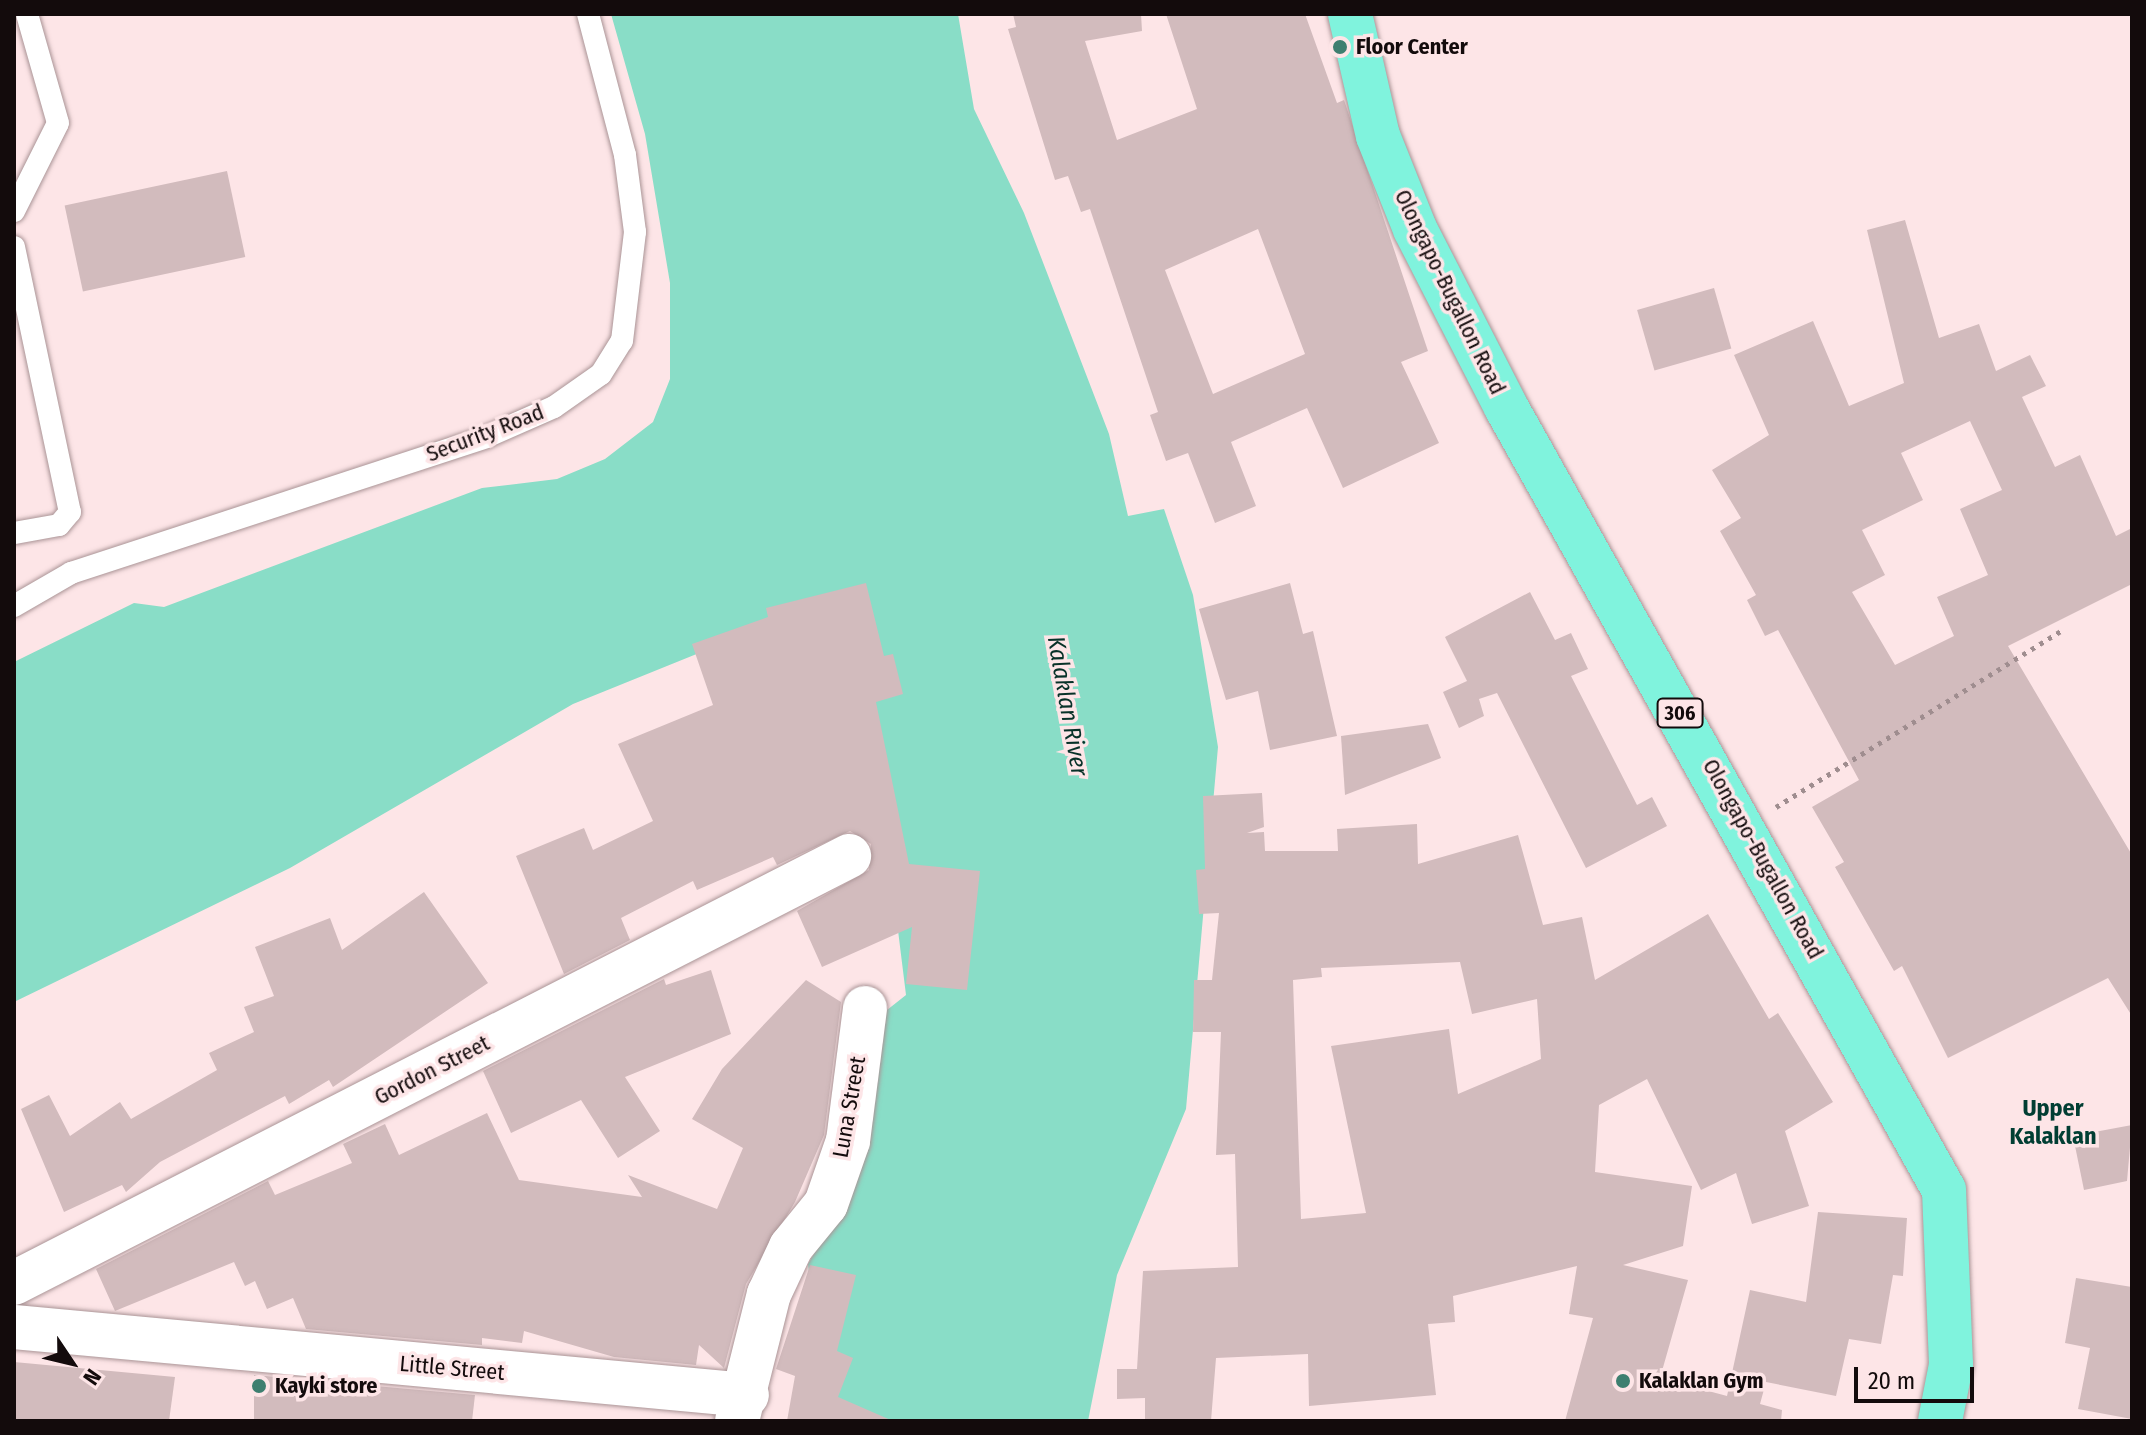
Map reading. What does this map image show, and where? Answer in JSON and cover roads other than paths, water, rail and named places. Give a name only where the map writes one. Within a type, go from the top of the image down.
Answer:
[{"type":"main road","name":"Olongapo-Bugallon Road","points":[[1350,14],[1378,136],[1415,229],[1506,407],[1745,827],[1944,1190],[1951,1365],[1940,1421]]},
{"type":"street","name":"Gordon Street","points":[[14,1283],[849,856]]},
{"type":"street","name":"Luna Street","points":[[742,1408],[769,1294],[791,1247],[826,1204],[848,1141],[865,1008]]},
{"type":"street","name":"Little Street","points":[[14,1327],[742,1408]]},
{"type":"lane","points":[[14,211],[58,123],[27,14]]},
{"type":"lane","name":"Security Road","points":[[14,606],[71,573],[486,437],[554,407],[601,374],[622,341],[635,232],[625,155],[588,14]]},
{"type":"lane","points":[[14,247],[70,512],[59,525],[14,533]]},
{"type":"water","name":"Kalaklan River","points":[[611,14],[958,14],[974,109],[1024,213],[1109,434],[1128,516],[1164,509],[1193,595],[1218,747],[1186,1109],[1117,1275],[1088,1421],[827,1421],[808,1264],[838,1212],[882,1014],[906,995],[893,890],[781,620],[573,704],[290,868],[14,1002],[14,662],[134,603],[164,607],[482,488],[557,479],[605,459],[653,422],[670,379],[670,283],[645,134]]},
{"type":"place","name":"Floor Center","points":[[1340,47]]},
{"type":"place","name":"Kalaklan Gym","points":[[1623,1381]]},
{"type":"place","name":"Kayki store","points":[[259,1386]]},
{"type":"district","name":"Upper Kalaklan","points":[[2053,1123]]}]
